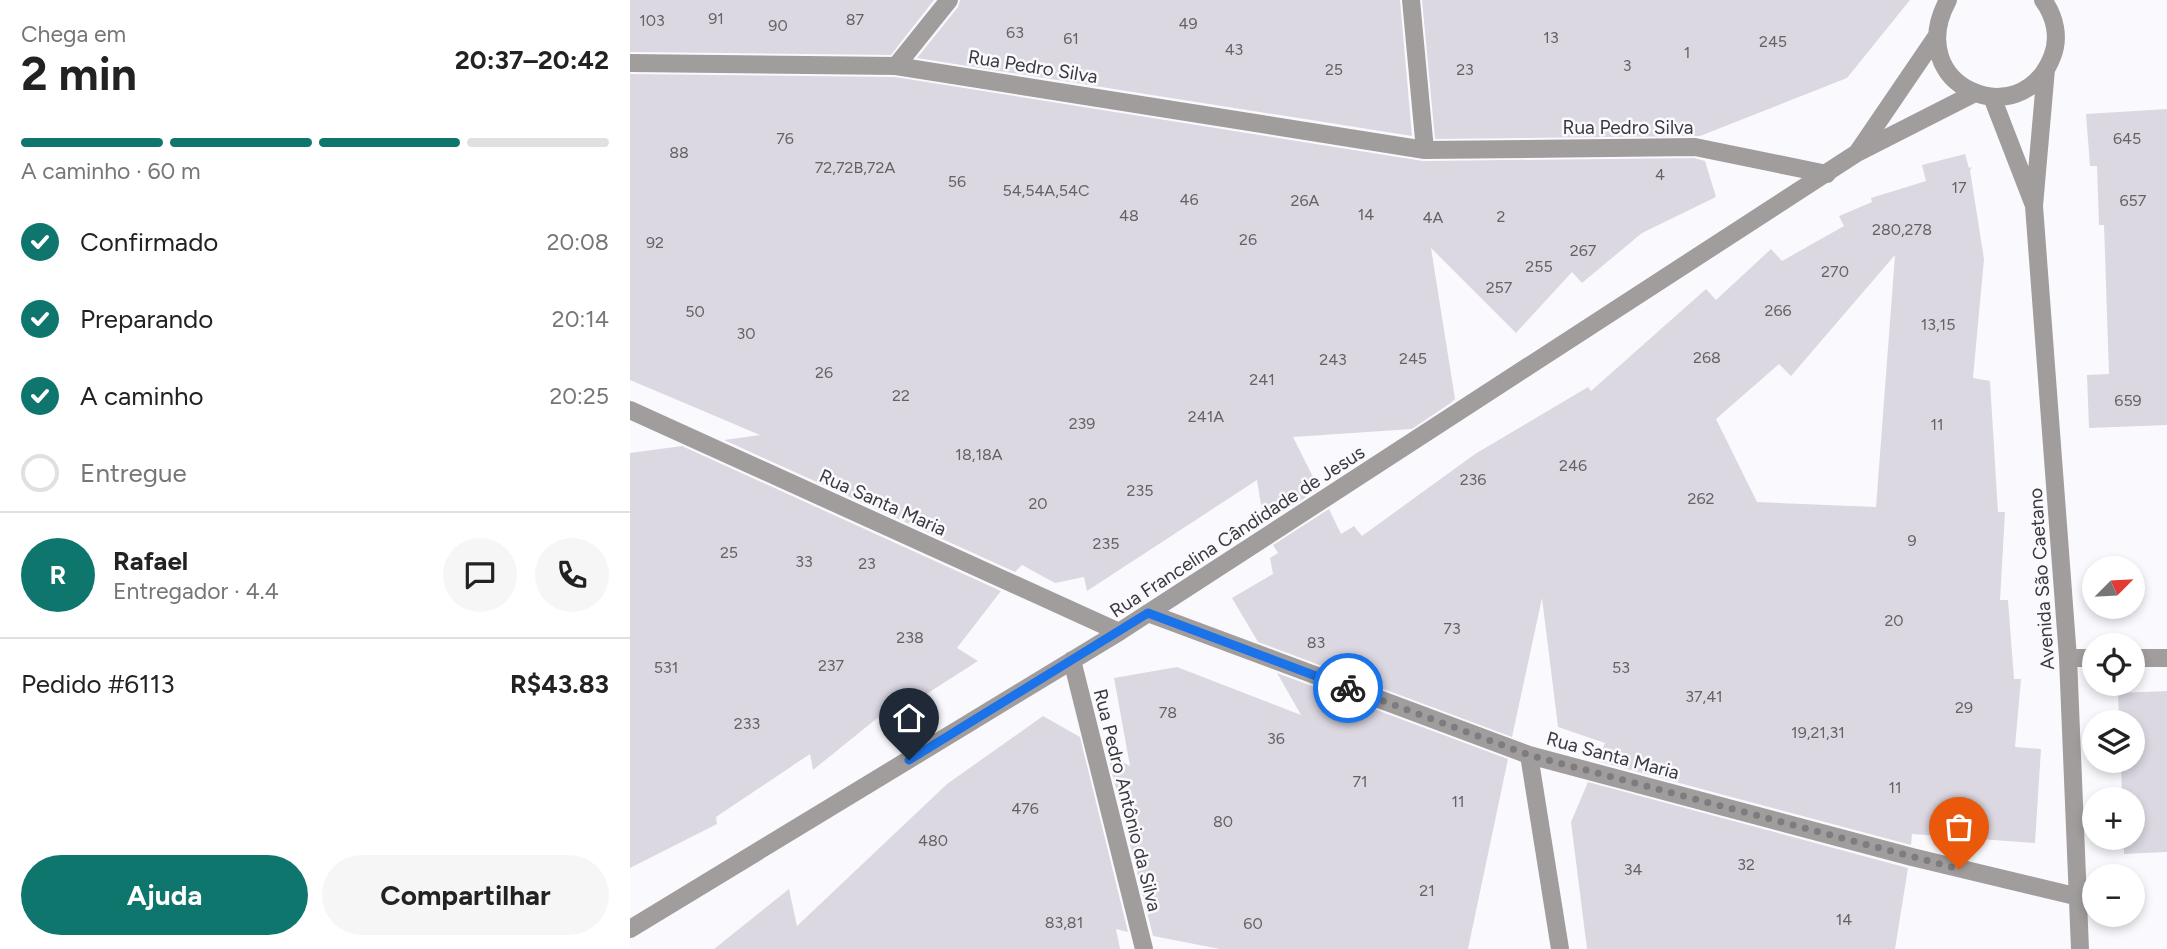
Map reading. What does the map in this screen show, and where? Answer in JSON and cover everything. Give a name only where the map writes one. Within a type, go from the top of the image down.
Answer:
[{"type":"street","points":[[896,66],[948,0]]},
{"type":"street","points":[[1412,0],[1425,150]]},
{"type":"street","points":[[1948,0],[1939,17],[1936,37],[1938,55],[1946,71],[1959,85],[1983,95],[2008,96],[2023,91],[2046,69]]},
{"type":"street","points":[[2043,0],[2054,21]]},
{"type":"street","points":[[2034,206],[2046,69],[2053,54],[2056,37],[2052,0]]},
{"type":"street","points":[[1857,153],[1936,37]]},
{"type":"street","name":"Rua Pedro Silva","points":[[630,63],[896,66],[1425,150],[1695,147],[1828,174]]},
{"type":"street","points":[[1857,153],[1983,95]]},
{"type":"street","points":[[1983,95],[2034,206]]},
{"type":"street","name":"Rua Francelina Cândidade de Jesus","points":[[630,929],[1119,632],[1857,153]]},
{"type":"street","name":"Avenida São Caetano","points":[[2034,206],[2068,658],[2080,949]]},
{"type":"street","name":"Rua Santa Maria","points":[[630,410],[1119,632]]},
{"type":"street","name":"Rua Santa Maria","points":[[1148,613],[1529,755],[1912,857],[2079,897]]},
{"type":"street","points":[[2068,658],[2082,658]]},
{"type":"street","points":[[2145,658],[2167,658]]},
{"type":"street","name":"Rua Pedro Antônio da Silva","points":[[1072,660],[1144,949]]},
{"type":"street","points":[[1529,755],[1560,949]]},
{"type":"building","points":[[630,0],[934,0],[891,55],[630,52]]},
{"type":"building","points":[[960,0],[1400,0],[1412,136],[917,58],[958,7]]},
{"type":"building","points":[[1422,0],[1910,0],[1847,78],[1700,136],[1435,139]]},
{"type":"building","points":[[630,74],[895,77],[1423,161],[1694,158],[1705,161],[1716,197],[1642,233],[1582,283],[1572,272],[1516,333],[1431,248],[1455,399],[1452,402],[1412,429],[1293,437],[1319,489],[1264,524],[1257,480],[1087,591],[1084,577],[1055,583],[1022,565],[1015,572],[724,440],[760,435],[630,380]]},
{"type":"building","points":[[2167,109],[2167,425],[2089,428],[2087,375],[2109,374],[2104,225],[2099,225],[2097,166],[2090,166],[2086,114]]},
{"type":"building","points":[[1965,154],[1969,168],[1972,167],[1970,170],[1984,259],[1973,378],[1990,381],[1998,512],[2005,512],[2000,600],[2008,600],[2014,679],[2021,679],[2015,747],[2041,749],[2035,843],[1912,834],[1911,845],[1597,761],[1605,743],[1558,727],[1542,598],[1512,737],[1258,642],[1232,598],[1273,574],[1270,558],[1278,553],[1273,545],[1329,509],[1341,534],[1354,526],[1362,536],[1475,454],[1588,387],[1591,391],[1706,289],[1716,300],[1771,249],[1782,261],[1844,226],[1839,216],[1872,202],[1871,198],[1926,181],[1922,165]],"holes":[[[1895,255],[1876,507],[1757,502],[1716,419],[1779,364],[1791,376]]]},
{"type":"building","points":[[682,446],[1001,591],[957,648],[978,661],[892,716],[891,707],[813,770],[810,754],[716,817],[717,824],[630,868],[630,453]]},
{"type":"building","points":[[1177,667],[1301,715],[1277,673],[1508,759],[1468,949],[1220,949],[1153,936],[1107,753],[1130,766],[1114,678]]},
{"type":"building","points":[[2167,691],[2167,852],[2124,854],[2124,850],[2145,850],[2145,787],[2122,787],[2121,773],[2145,773],[2145,710],[2119,710],[2118,696],[2145,696],[2145,692]]},
{"type":"building","points":[[1043,716],[1080,737],[1128,932],[1116,929],[1120,949],[714,949],[789,889],[797,926],[947,784]]},
{"type":"building","points":[[1588,782],[1908,868],[1895,949],[1587,949],[1571,822]]},
{"type":"way so far","points":[[1348,688],[1529,755],[1959,869]]},
{"type":"route","points":[[909,760],[1148,613],[1348,688]]}]
